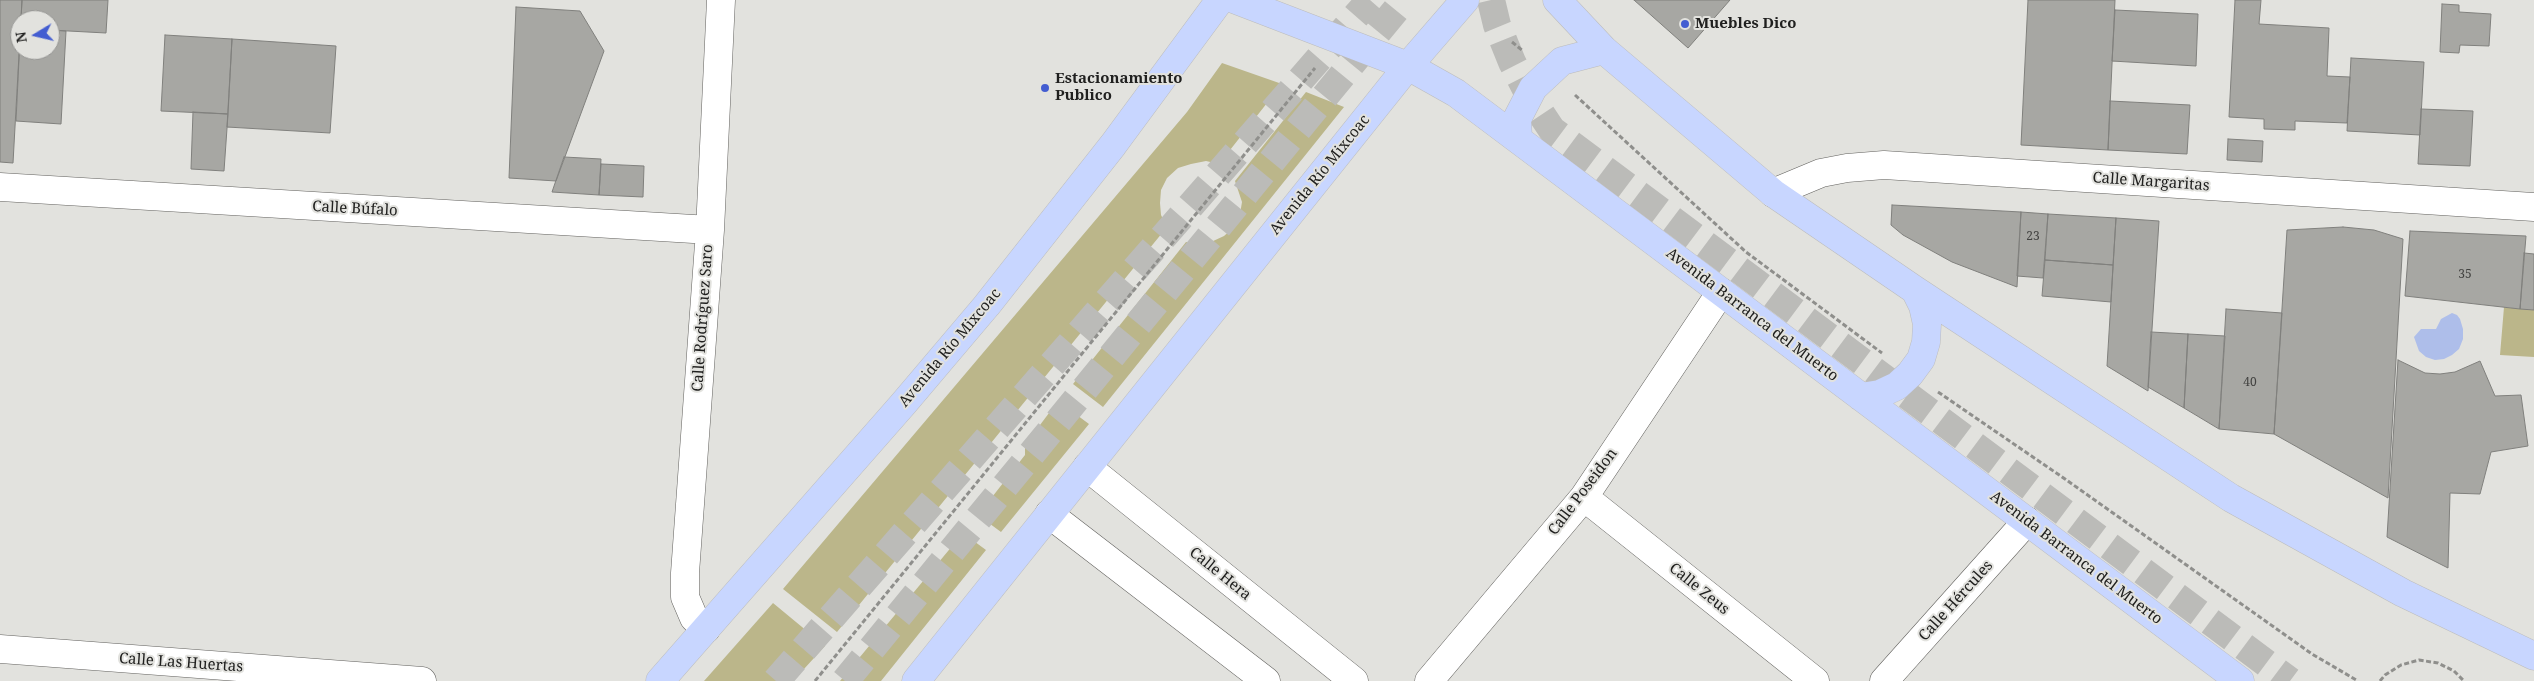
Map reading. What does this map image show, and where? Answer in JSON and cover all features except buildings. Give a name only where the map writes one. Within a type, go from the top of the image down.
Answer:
[{"type":"main road","name":"Avenida Río Mixcoac","points":[[660,681],[904,403],[987,305],[1113,145],[1220,0]]},
{"type":"main road","name":"Avenida Barranca del Muerto","points":[[1236,0],[1408,66],[1456,93],[2240,681]]},
{"type":"main road","name":"Avenida Río Mixcoac","points":[[916,681],[1408,66],[1466,0]]},
{"type":"main road","points":[[1557,0],[1604,50],[1773,193],[1915,290],[2231,498],[2403,592],[2534,656]]},
{"type":"main road","points":[[1518,139],[1517,119],[1533,88],[1562,61],[1604,50]]},
{"type":"main road","points":[[1861,397],[1880,394],[1897,386],[1910,374],[1921,359],[1926,342],[1927,324],[1923,306],[1915,290]]},
{"type":"street","name":"Calle Rodríguez Saro","points":[[706,630],[694,618],[685,598],[685,581],[710,230],[721,0]]},
{"type":"street","name":"Calle Margaritas","points":[[1773,193],[1821,173],[1847,168],[1884,165],[2534,207]]},
{"type":"street","name":"Calle Búfalo","points":[[0,187],[710,230]]},
{"type":"street","name":"Calle Poseidon","points":[[1429,681],[1584,497],[1721,292]]},
{"type":"street","name":"Calle Hera","points":[[1087,467],[1354,681]]},
{"type":"street","name":"Calle Zeus","points":[[1584,497],[1815,681]]},
{"type":"street","points":[[1049,514],[1266,681]]},
{"type":"street","name":"Calle Hércules","points":[[1884,681],[2027,521]]},
{"type":"street","name":"Calle Las Huertas","points":[[0,649],[422,681]]},
{"type":"path","points":[[815,681],[1338,40]]},
{"type":"path","points":[[2380,681],[2385,675],[2401,665],[2419,660],[2438,663],[2454,671],[2464,681]]},
{"type":"shaded area","points":[[1222,63],[1282,84],[1219,164],[1206,161],[1191,164],[1178,168],[1167,178],[1161,190],[1160,203],[1161,215],[1167,227],[837,632],[783,589],[1187,112]]},
{"type":"shaded area","points":[[1306,92],[1344,107],[1103,407],[1073,384],[1186,242],[1199,244],[1211,242],[1224,236],[1233,228],[1240,214],[1242,202],[1235,181]]},
{"type":"shaded area","points":[[2504,307],[2534,310],[2534,357],[2500,355]]},
{"type":"shaded area","points":[[1058,401],[1089,424],[1001,532],[978,515],[1025,455],[1025,445]]},
{"type":"shaded area","points":[[963,533],[986,550],[881,681],[840,681]]},
{"type":"shaded area","points":[[773,603],[825,646],[793,681],[704,681]]},
{"type":"water","points":[[2452,313],[2460,319],[2463,329],[2463,339],[2459,349],[2444,359],[2435,360],[2426,357],[2419,351],[2414,337],[2421,329],[2436,329],[2441,319]]},
{"type":"tunnel","points":[[776,681],[1370,0]]},
{"type":"tunnel","points":[[845,681],[1404,0]]},
{"type":"tunnel","points":[[1491,0],[1497,25],[1512,62],[1530,97],[1552,130],[2290,681]]},
{"type":"place","name":"Muebles Dico","points":[[1685,24]]},
{"type":"place","name":"Estacionamiento Publico","points":[[1045,88]]}]
